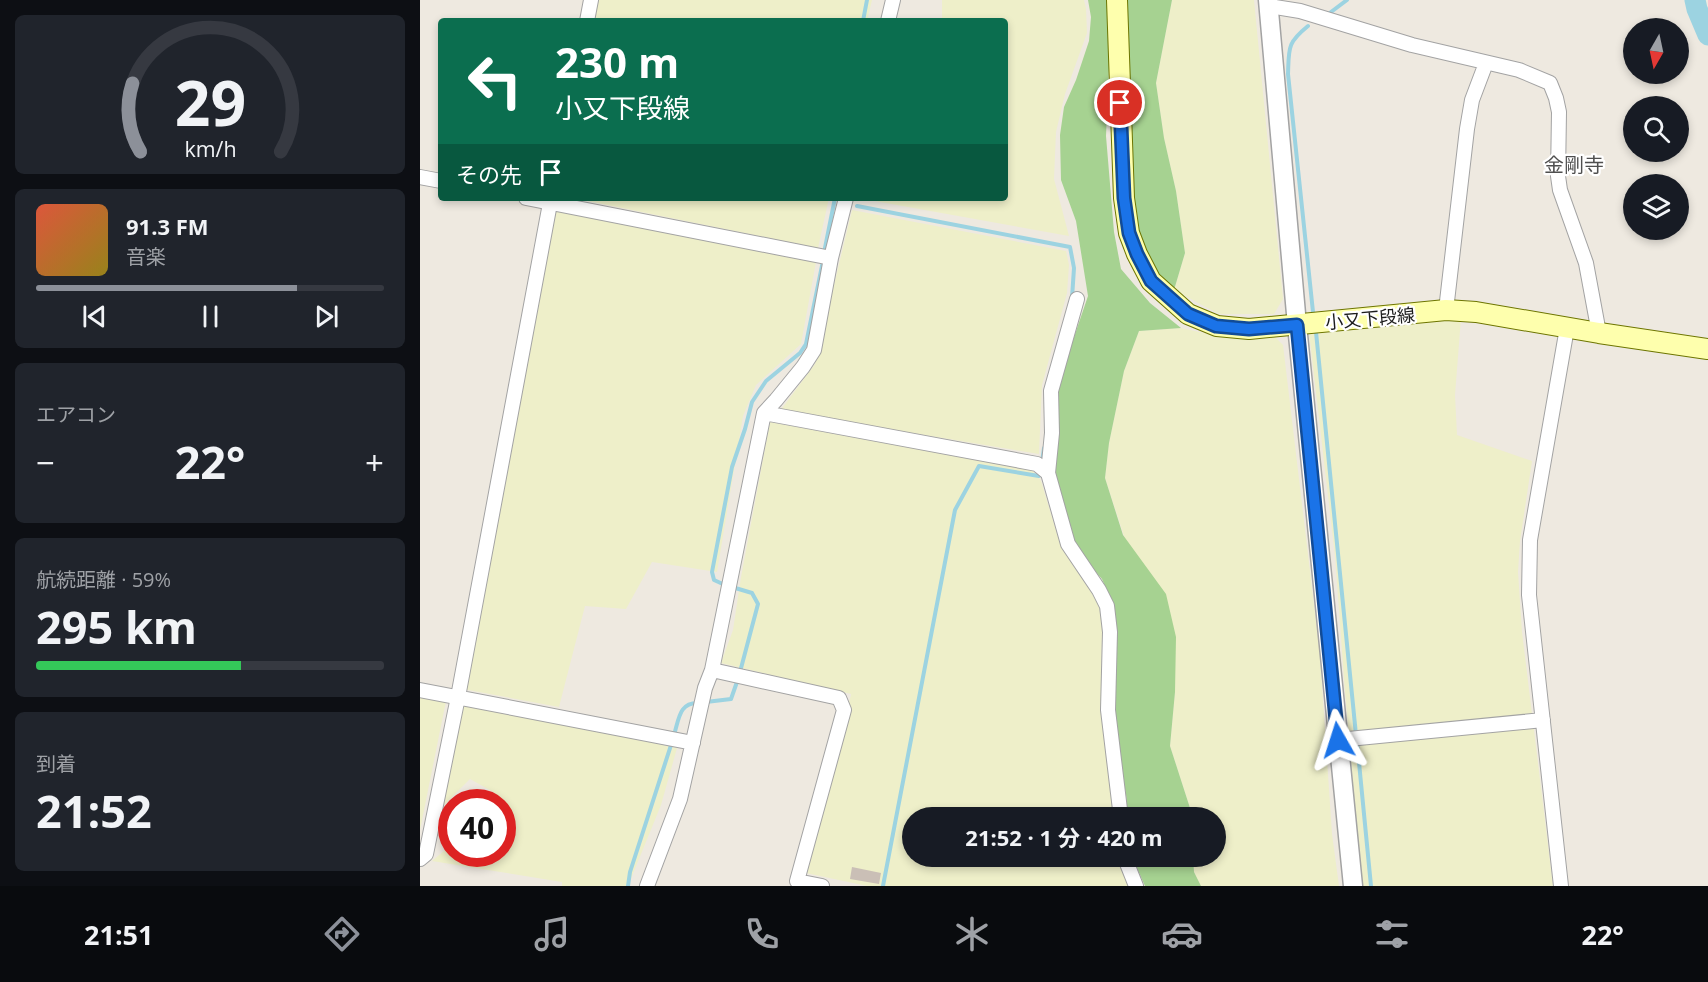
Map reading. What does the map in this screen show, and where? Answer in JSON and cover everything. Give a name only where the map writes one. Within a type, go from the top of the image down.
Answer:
[{"type":"main road","name":"小又下段線","points":[[1117,0],[1124,198],[1129,233],[1151,281],[1188,314],[1216,326],[1249,329],[1446,310],[1476,312],[1708,349]]},
{"type":"street","points":[[587,18],[591,0]]},
{"type":"street","points":[[889,18],[893,0]]},
{"type":"street","points":[[1353,886],[1297,325],[1269,3],[1412,45],[1519,70],[1550,83],[1559,112],[1558,176],[1560,190],[1586,263],[1599,333]]},
{"type":"street","points":[[1446,310],[1467,129],[1472,100],[1486,63]]},
{"type":"street","points":[[420,177],[438,180]]},
{"type":"street","points":[[420,859],[426,854],[458,697],[550,201]]},
{"type":"street","points":[[555,201],[831,258]]},
{"type":"street","points":[[647,886],[680,799],[705,688],[712,670],[764,413],[803,367],[813,350],[831,258],[845,201]]},
{"type":"street","points":[[1077,299],[1051,391],[1052,433],[1048,473],[1068,544],[1100,590],[1107,606],[1110,632],[1108,710],[1120,807]]},
{"type":"street","points":[[1561,886],[1529,595],[1528,566],[1530,540],[1567,328]]},
{"type":"street","points":[[764,413],[1037,464],[1048,473]]},
{"type":"street","points":[[712,670],[839,698],[844,710],[797,881],[822,886]]},
{"type":"street","points":[[420,690],[693,743]]},
{"type":"street","points":[[1338,740],[1543,720]]},
{"type":"street","points":[[1128,867],[1136,886]]},
{"type":"green space","points":[[596,0],[872,0],[868,18],[593,18]]},
{"type":"green space","points":[[942,0],[1084,0],[1087,33],[1065,94],[1056,132],[1054,179],[1069,236],[875,201],[1008,201],[1008,18],[942,18]]},
{"type":"green space","points":[[1088,0],[1112,0],[1106,136],[1114,232],[1121,269],[1150,303],[1181,328],[1139,331],[1124,371],[1109,443],[1105,478],[1123,535],[1166,594],[1176,637],[1175,692],[1170,746],[1190,807],[1127,807],[1116,745],[1112,705],[1116,642],[1114,606],[1102,579],[1078,552],[1054,466],[1056,390],[1088,296],[1076,221],[1061,180],[1060,135],[1064,107],[1089,41],[1091,17]]},
{"type":"green space","points":[[1124,0],[1172,0],[1156,83],[1185,253],[1174,290],[1153,273],[1141,246],[1132,203]]},
{"type":"green space","points":[[1172,0],[1254,0],[1283,299],[1274,314],[1219,314],[1174,290],[1185,253],[1156,83]]},
{"type":"green space","points":[[588,201],[828,201],[818,248]]},
{"type":"green space","points":[[556,209],[816,262],[801,344],[756,385],[743,416],[717,572],[652,562],[626,609],[585,606],[559,707],[463,689]]},
{"type":"green space","points":[[852,210],[1066,251],[1069,265],[1067,293],[1042,385],[1039,454],[780,411],[815,364]]},
{"type":"green space","points":[[1461,318],[1455,395],[1457,435],[1532,461],[1520,541],[1518,572],[1522,632],[1553,886],[1362,886],[1335,556],[1309,332]]},
{"type":"green space","points":[[1181,328],[1222,337],[1275,337],[1283,345],[1320,655],[1332,834],[1339,886],[1201,886],[1194,872],[1194,867],[1226,867],[1226,807],[1190,807],[1170,746],[1175,692],[1105,478],[1109,443],[1124,371],[1139,331]]},
{"type":"green space","points":[[770,422],[1032,470],[1041,481],[1061,547],[1099,604],[1102,627],[1101,691],[1112,807],[902,807],[902,867],[1122,867],[1129,886],[867,886],[806,873],[851,694],[721,663],[733,630]]},
{"type":"green space","points":[[420,696],[446,701],[420,830]]},
{"type":"green space","points":[[461,702],[677,748],[661,805],[628,886],[562,886],[562,882],[469,867],[516,867],[516,789],[488,789],[470,779],[460,789],[445,789]]},
{"type":"green space","points":[[1136,867],[1194,867],[1201,886],[1145,886]]},
{"type":"building","points":[[852,867],[881,873],[879,884],[850,879]]},
{"type":"waterway","points":[[864,18],[867,0]]},
{"type":"waterway","points":[[1327,15],[1347,0]]},
{"type":"waterway","points":[[1695,0],[1708,35]]},
{"type":"waterway","points":[[1308,26],[1296,37],[1290,47],[1288,74],[1313,312]]},
{"type":"waterway","points":[[824,253],[834,201]]},
{"type":"waterway","points":[[857,206],[1070,247],[1074,268],[1072,298]]},
{"type":"waterway","points":[[725,585],[714,580],[712,572],[732,467],[752,402],[766,381],[800,353],[806,344],[823,261]]},
{"type":"waterway","points":[[1316,332],[1356,735]]},
{"type":"waterway","points":[[1042,462],[1044,448]]},
{"type":"waterway","points":[[883,886],[955,510],[979,466],[1039,476]]},
{"type":"waterway","points":[[732,587],[752,593],[758,604],[740,672]]},
{"type":"waterway","points":[[706,702],[731,699],[738,679]]},
{"type":"waterway","points":[[674,735],[684,708],[692,703],[699,703]]},
{"type":"waterway","points":[[628,886],[630,872],[672,742]]},
{"type":"waterway","points":[[1357,742],[1371,886]]},
{"type":"district","name":"金剛寺","points":[[1574,164]]},
{"type":"route","points":[[1120,103],[1124,198],[1129,233],[1151,281],[1188,314],[1216,326],[1249,329],[1297,325],[1338,740]]}]
